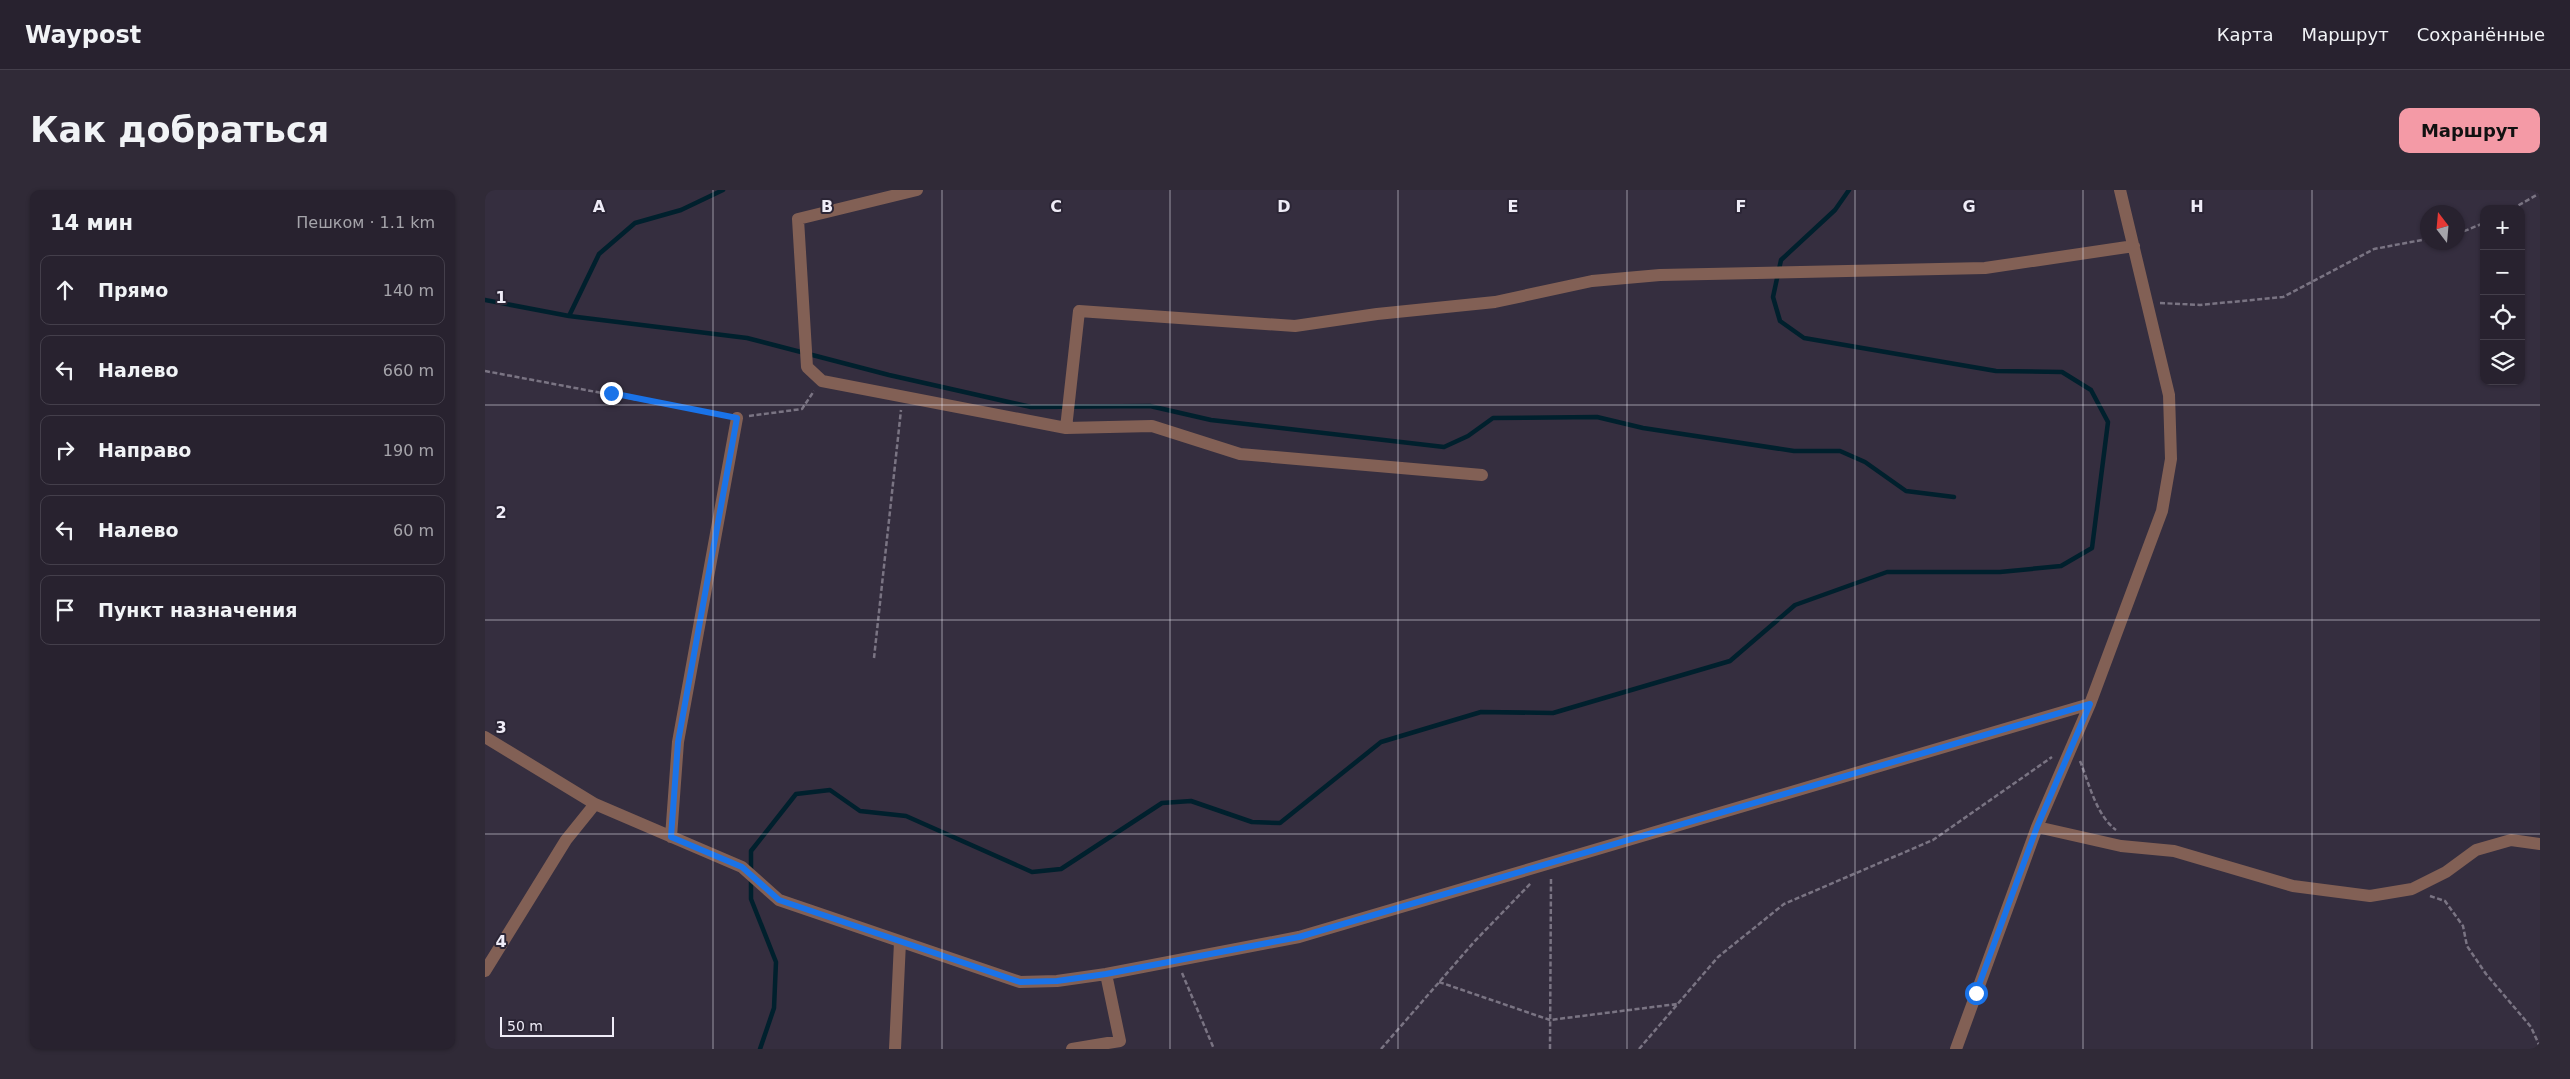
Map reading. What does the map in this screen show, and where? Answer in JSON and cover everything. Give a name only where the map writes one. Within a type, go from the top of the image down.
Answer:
[{"type":"street","points":[[917,190],[798,219],[807,367],[822,381],[1066,428],[1152,426],[1240,454],[1482,475]]},
{"type":"street","points":[[1956,1049],[2037,827],[2090,704],[2162,511],[2171,459],[2169,395],[2148,302],[2119,190]]},
{"type":"street","points":[[1066,428],[1079,311],[1295,326],[1377,314],[1495,302],[1592,281],[1660,275],[1985,268],[2134,246]]},
{"type":"street","points":[[671,837],[678,742],[737,418]]},
{"type":"street","points":[[485,737],[595,804],[742,867],[779,900],[1020,982],[1057,981],[1106,974],[1299,937],[2090,704]]},
{"type":"street","points":[[485,971],[566,840],[595,804]]},
{"type":"street","points":[[2037,827],[2121,846],[2174,851],[2293,886],[2369,896],[2412,889],[2446,872],[2476,850],[2511,840],[2540,844]]},
{"type":"street","points":[[895,1049],[900,942]]},
{"type":"street","points":[[1072,1049],[1120,1041],[1106,974]]},
{"type":"path","points":[[2519,205],[2540,194]]},
{"type":"path","points":[[2465,231],[2480,225]]},
{"type":"path","points":[[2148,302],[2200,304],[2283,297],[2374,249],[2420,240]]},
{"type":"path","points":[[485,371],[574,386],[737,418],[802,409],[822,381]]},
{"type":"path","points":[[874,658],[903,396]]},
{"type":"path","points":[[1639,1049],[1718,956],[1784,904],[1933,840],[2073,742],[2095,802],[2109,825],[2118,831]]},
{"type":"path","points":[[1550,1049],[1551,863]]},
{"type":"path","points":[[1381,1049],[1473,942],[1531,883]]},
{"type":"path","points":[[2412,889],[2445,901],[2463,926],[2467,946],[2486,974],[2531,1027],[2540,1047]]},
{"type":"path","points":[[1177,960],[1214,1049]]},
{"type":"path","points":[[1439,982],[1550,1020],[1677,1004]]},
{"type":"waterway","points":[[569,316],[599,254],[635,223],[681,210],[723,190]]},
{"type":"waterway","points":[[760,1049],[774,1008],[776,962],[751,899],[751,851],[796,794],[830,790],[860,811],[906,816],[1032,872],[1061,869],[1162,803],[1191,801],[1252,822],[1280,823],[1381,742],[1481,712],[1553,713],[1730,661],[1795,605],[1887,572],[2000,572],[2061,566],[2092,548],[2108,422],[2091,390],[2062,372],[1996,371],[1804,338],[1780,321],[1773,297],[1781,260],[1835,210],[1849,190]]},
{"type":"waterway","points":[[485,300],[569,316],[747,338],[889,375],[1031,407],[1150,406],[1211,420],[1444,447],[1468,436],[1493,418],[1597,417],[1643,428],[1794,451],[1840,451],[1865,462],[1906,491],[1954,497]]},
{"type":"route","points":[[611,393],[737,418],[678,742],[671,837],[742,867],[779,900],[1020,982],[1057,981],[1106,974],[1299,937],[2090,704],[2037,827],[1976,993]]}]
